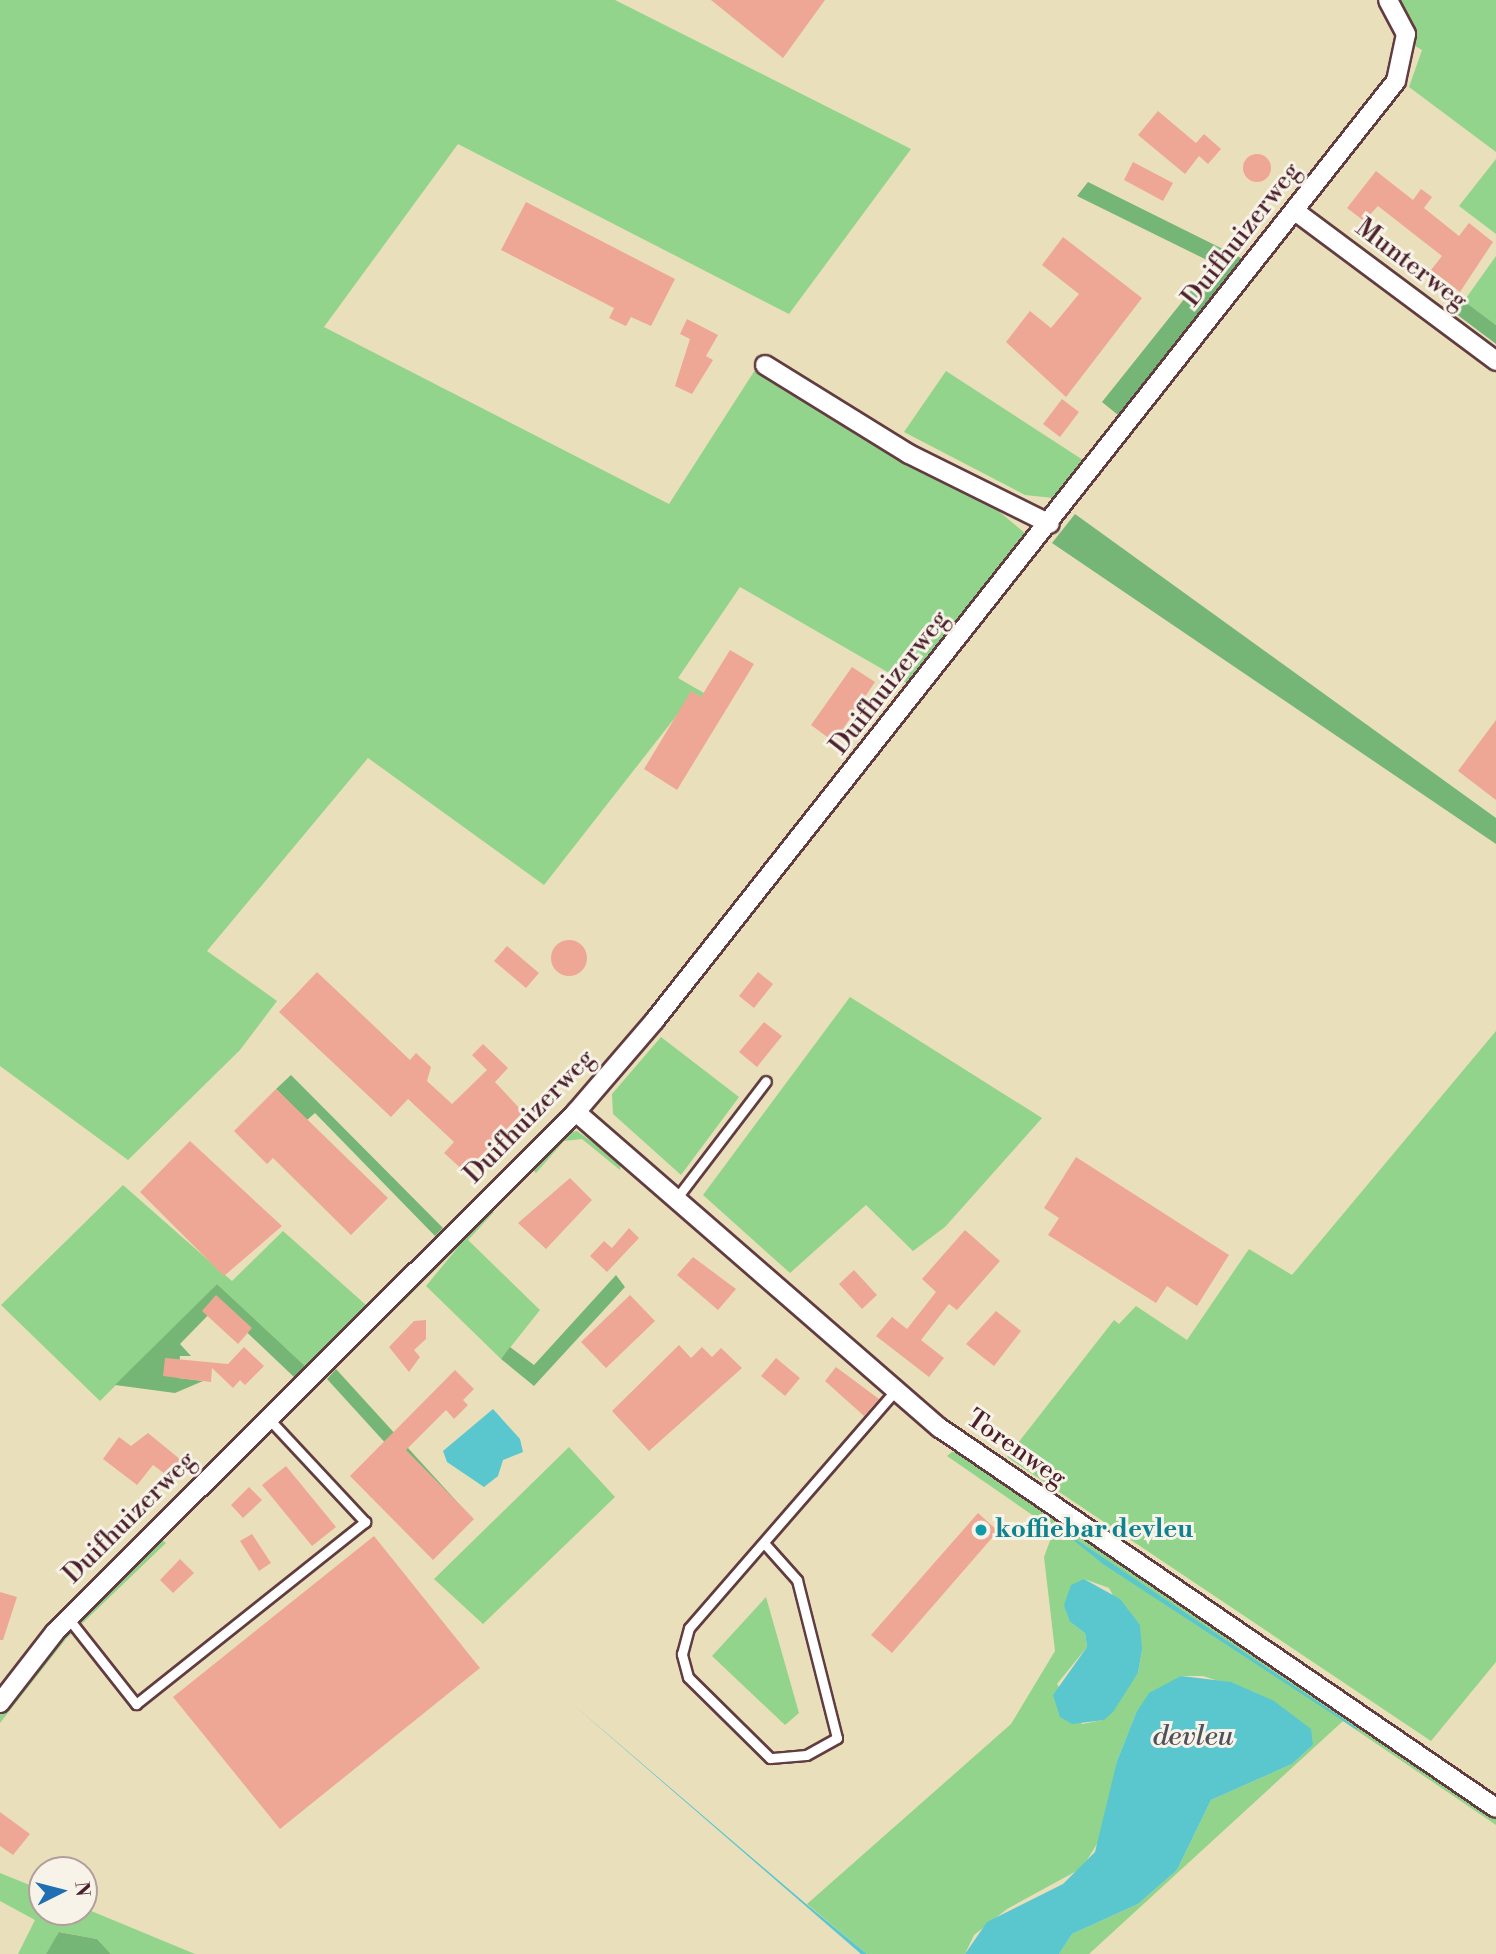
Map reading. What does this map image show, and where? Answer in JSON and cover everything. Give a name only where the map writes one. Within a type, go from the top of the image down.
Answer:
[{"type":"street","name":"Duifhuizerweg","points":[[0,1703],[68,1618],[576,1112],[1050,524],[1404,67],[1406,34],[1388,0]]},
{"type":"street","name":"Munterweg","points":[[1295,211],[1496,361]]},
{"type":"street","points":[[765,365],[909,454],[1050,524]]},
{"type":"street","name":"Torenweg","points":[[576,1112],[896,1390],[985,1461],[1496,1808]]},
{"type":"lane","points":[[676,1199],[766,1082]]},
{"type":"lane","points":[[764,1543],[797,1580],[837,1738],[806,1755],[770,1758],[688,1677],[682,1654],[689,1628],[896,1390]]},
{"type":"lane","points":[[68,1618],[136,1704],[365,1522],[268,1418]]},
{"type":"green space","points":[[0,0],[615,0],[911,149],[789,314],[458,144],[324,327],[669,504],[755,370],[896,459],[996,509],[1026,534],[910,685],[740,587],[678,678],[716,700],[677,715],[544,885],[368,758],[207,951],[277,1001],[240,1050],[128,1160],[0,1066]]},
{"type":"green space","points":[[1400,0],[1496,0],[1496,152],[1409,87],[1422,50],[1415,46]]},
{"type":"green space","points":[[1496,159],[1496,234],[1459,206]]},
{"type":"green space","points":[[1088,182],[1243,259],[1118,415],[1102,402],[1213,263],[1077,196]]},
{"type":"green space","points":[[1496,256],[1496,325],[1464,301]]},
{"type":"green space","points":[[1464,301],[1496,325],[1496,344],[1455,313]]},
{"type":"green space","points":[[946,371],[1083,460],[1053,498],[1025,495],[904,432]]},
{"type":"green space","points":[[1075,514],[1496,818],[1496,844],[1052,543]]},
{"type":"green space","points":[[850,997],[1042,1118],[945,1227],[913,1251],[866,1205],[790,1273],[703,1195]]},
{"type":"green space","points":[[1496,1031],[1496,1662],[1431,1741],[1007,1457],[1114,1320],[1119,1324],[1136,1306],[1187,1340],[1249,1249],[1292,1275]]},
{"type":"green space","points":[[661,1037],[739,1097],[681,1175],[613,1114],[612,1094]]},
{"type":"green space","points":[[291,1075],[443,1228],[435,1236],[315,1113],[307,1120],[276,1089]]},
{"type":"green space","points":[[577,1131],[621,1162],[620,1170],[582,1139],[564,1141],[536,1173],[530,1167],[565,1133]]},
{"type":"green space","points":[[123,1185],[232,1281],[283,1231],[366,1305],[305,1366],[217,1284],[100,1401],[1,1305]]},
{"type":"green space","points":[[487,1209],[494,1212],[468,1240],[540,1310],[501,1359],[426,1286],[459,1246],[402,1303],[397,1299]]},
{"type":"green space","points":[[616,1275],[625,1287],[534,1386],[501,1359],[510,1347],[534,1365]]},
{"type":"green space","points":[[217,1284],[305,1366],[294,1377],[218,1305],[180,1344],[191,1356],[180,1356],[178,1378],[203,1381],[175,1393],[115,1385]]},
{"type":"green space","points":[[336,1369],[470,1516],[461,1526],[327,1379]]},
{"type":"green space","points":[[569,1447],[615,1497],[483,1624],[434,1579]]},
{"type":"green space","points":[[952,1452],[963,1452],[1496,1814],[1496,1825],[1343,1721],[1089,1954],[1059,1954],[1072,1934],[1138,1904],[1177,1870],[1211,1800],[1292,1764],[1313,1745],[1256,1693],[1203,1676],[1181,1676],[1136,1713],[1117,1761],[1105,1831],[1082,1868],[1007,1909],[974,1935],[965,1954],[867,1954],[807,1904],[1011,1724],[1055,1651],[1044,1557],[1054,1530],[947,1456]],"holes":[[[1084,1579],[1109,1588],[1142,1650],[1138,1673],[1103,1720],[1082,1724],[1057,1684],[1087,1647],[1085,1633],[1070,1622]]]},
{"type":"green space","points":[[158,1537],[166,1543],[66,1639],[0,1723],[0,1713],[53,1643]]},
{"type":"green space","points":[[766,1597],[799,1713],[785,1725],[712,1656]]},
{"type":"green space","points":[[0,1873],[28,1884],[28,1916],[0,1901]]},
{"type":"green space","points":[[98,1914],[195,1954],[111,1954],[97,1939],[60,1932],[46,1954],[18,1954],[32,1926],[98,1926]]},
{"type":"green space","points":[[59,1932],[97,1939],[111,1954],[46,1954]]},
{"type":"water","points":[[493,1409],[520,1439],[523,1452],[503,1460],[498,1476],[484,1487],[447,1462],[443,1451]]},
{"type":"water","points":[[1056,1526],[1357,1728],[1357,1730],[1103,1564]]},
{"type":"water","points":[[1084,1579],[1120,1599],[1140,1625],[1142,1650],[1138,1673],[1113,1712],[1104,1720],[1072,1724],[1060,1717],[1053,1695],[1087,1647],[1085,1633],[1070,1622],[1064,1605],[1071,1585]]},
{"type":"water","name":"devleu","points":[[1181,1676],[1231,1682],[1274,1701],[1311,1729],[1313,1745],[1292,1764],[1211,1800],[1177,1870],[1138,1904],[1072,1934],[1059,1954],[965,1954],[987,1922],[1063,1884],[1095,1852],[1117,1761],[1136,1713],[1149,1693]]},
{"type":"water","points":[[569,1701],[805,1903],[867,1954],[861,1954]]},
{"type":"building","points":[[711,0],[825,0],[783,58]]},
{"type":"building","points":[[1158,111],[1196,143],[1204,134],[1221,149],[1208,164],[1199,156],[1185,174],[1138,135]]},
{"type":"building","points":[[1257,154],[1267,158],[1271,168],[1267,178],[1257,182],[1247,178],[1243,168],[1247,158]]},
{"type":"building","points":[[1133,162],[1173,183],[1163,201],[1124,180]]},
{"type":"building","points":[[1376,171],[1413,200],[1421,189],[1432,197],[1424,208],[1459,236],[1469,223],[1493,242],[1460,292],[1431,270],[1442,256],[1378,206],[1364,221],[1347,208]]},
{"type":"building","points":[[526,202],[675,279],[651,326],[631,317],[626,326],[609,318],[614,308],[501,250]]},
{"type":"building","points":[[1063,237],[1142,298],[1066,397],[1006,342],[1030,311],[1051,328],[1079,294],[1042,265]]},
{"type":"building","points":[[687,319],[718,335],[706,356],[713,360],[692,394],[675,386],[690,339],[680,334]]},
{"type":"building","points":[[1062,399],[1079,412],[1060,437],[1043,424]]},
{"type":"building","points":[[730,650],[754,664],[677,790],[644,769],[691,691],[701,697]]},
{"type":"building","points":[[852,667],[875,682],[834,742],[811,725]]},
{"type":"building","points":[[1496,720],[1496,800],[1458,771]]},
{"type":"building","points":[[569,940],[582,945],[587,958],[582,971],[569,976],[556,971],[551,958],[556,945]]},
{"type":"building","points":[[507,946],[539,973],[526,988],[494,961]]},
{"type":"building","points":[[317,972],[410,1060],[416,1053],[431,1067],[427,1081],[452,1104],[487,1070],[472,1055],[483,1044],[508,1068],[495,1082],[523,1112],[465,1172],[444,1153],[454,1142],[408,1099],[391,1117],[279,1012]]},
{"type":"building","points":[[758,972],[773,984],[754,1008],[739,996]]},
{"type":"building","points":[[764,1022],[782,1036],[757,1067],[739,1052]]},
{"type":"building","points":[[276,1089],[388,1198],[351,1235],[273,1158],[267,1164],[234,1131]]},
{"type":"building","points":[[190,1141],[282,1226],[224,1276],[140,1192]]},
{"type":"building","points":[[1076,1157],[1229,1255],[1197,1306],[1167,1286],[1156,1303],[1048,1235],[1059,1218],[1044,1208]]},
{"type":"building","points":[[570,1178],[592,1200],[546,1249],[518,1223]]},
{"type":"building","points":[[629,1228],[639,1238],[607,1272],[590,1256],[604,1241],[612,1248]]},
{"type":"building","points":[[965,1230],[1000,1261],[957,1310],[949,1304],[921,1340],[944,1358],[929,1377],[876,1336],[892,1317],[907,1329],[936,1292],[922,1279]]},
{"type":"building","points":[[693,1257],[736,1289],[718,1310],[677,1275]]},
{"type":"building","points":[[854,1270],[877,1295],[862,1309],[839,1284]]},
{"type":"building","points":[[216,1295],[252,1328],[238,1344],[202,1311]]},
{"type":"building","points":[[630,1295],[655,1321],[606,1368],[581,1342]]},
{"type":"building","points":[[996,1311],[1021,1331],[994,1366],[966,1344]]},
{"type":"building","points":[[426,1320],[426,1339],[414,1350],[420,1357],[409,1372],[389,1347],[414,1321]]},
{"type":"building","points":[[679,1345],[691,1358],[702,1347],[712,1357],[721,1348],[742,1368],[649,1451],[612,1411]]},
{"type":"building","points":[[244,1347],[264,1366],[245,1385],[240,1380],[233,1388],[212,1368],[211,1382],[163,1376],[165,1358],[228,1364]]},
{"type":"building","points":[[776,1358],[800,1378],[785,1396],[761,1376]]},
{"type":"building","points":[[836,1367],[879,1399],[864,1416],[825,1381]]},
{"type":"building","points":[[455,1370],[474,1389],[463,1400],[468,1405],[454,1419],[446,1410],[406,1450],[474,1519],[433,1560],[350,1476]]},
{"type":"building","points":[[148,1433],[181,1460],[169,1477],[153,1465],[137,1485],[103,1459],[119,1437],[131,1446]]},
{"type":"building","points":[[286,1466],[336,1527],[312,1546],[262,1485]]},
{"type":"building","points":[[249,1487],[262,1500],[243,1518],[231,1505]]},
{"type":"building","points":[[978,1513],[998,1531],[892,1653],[871,1635]]},
{"type":"building","points":[[252,1534],[271,1563],[259,1571],[240,1541]]},
{"type":"building","points":[[374,1536],[480,1668],[280,1829],[173,1697]]},
{"type":"building","points":[[180,1559],[194,1573],[173,1593],[160,1580]]},
{"type":"building","points":[[0,1592],[17,1597],[3,1640],[0,1640]]},
{"type":"building","points":[[0,1812],[30,1834],[13,1855],[0,1846]]},
{"type":"place","name":"koffiebar devleu","points":[[981,1530]]}]
